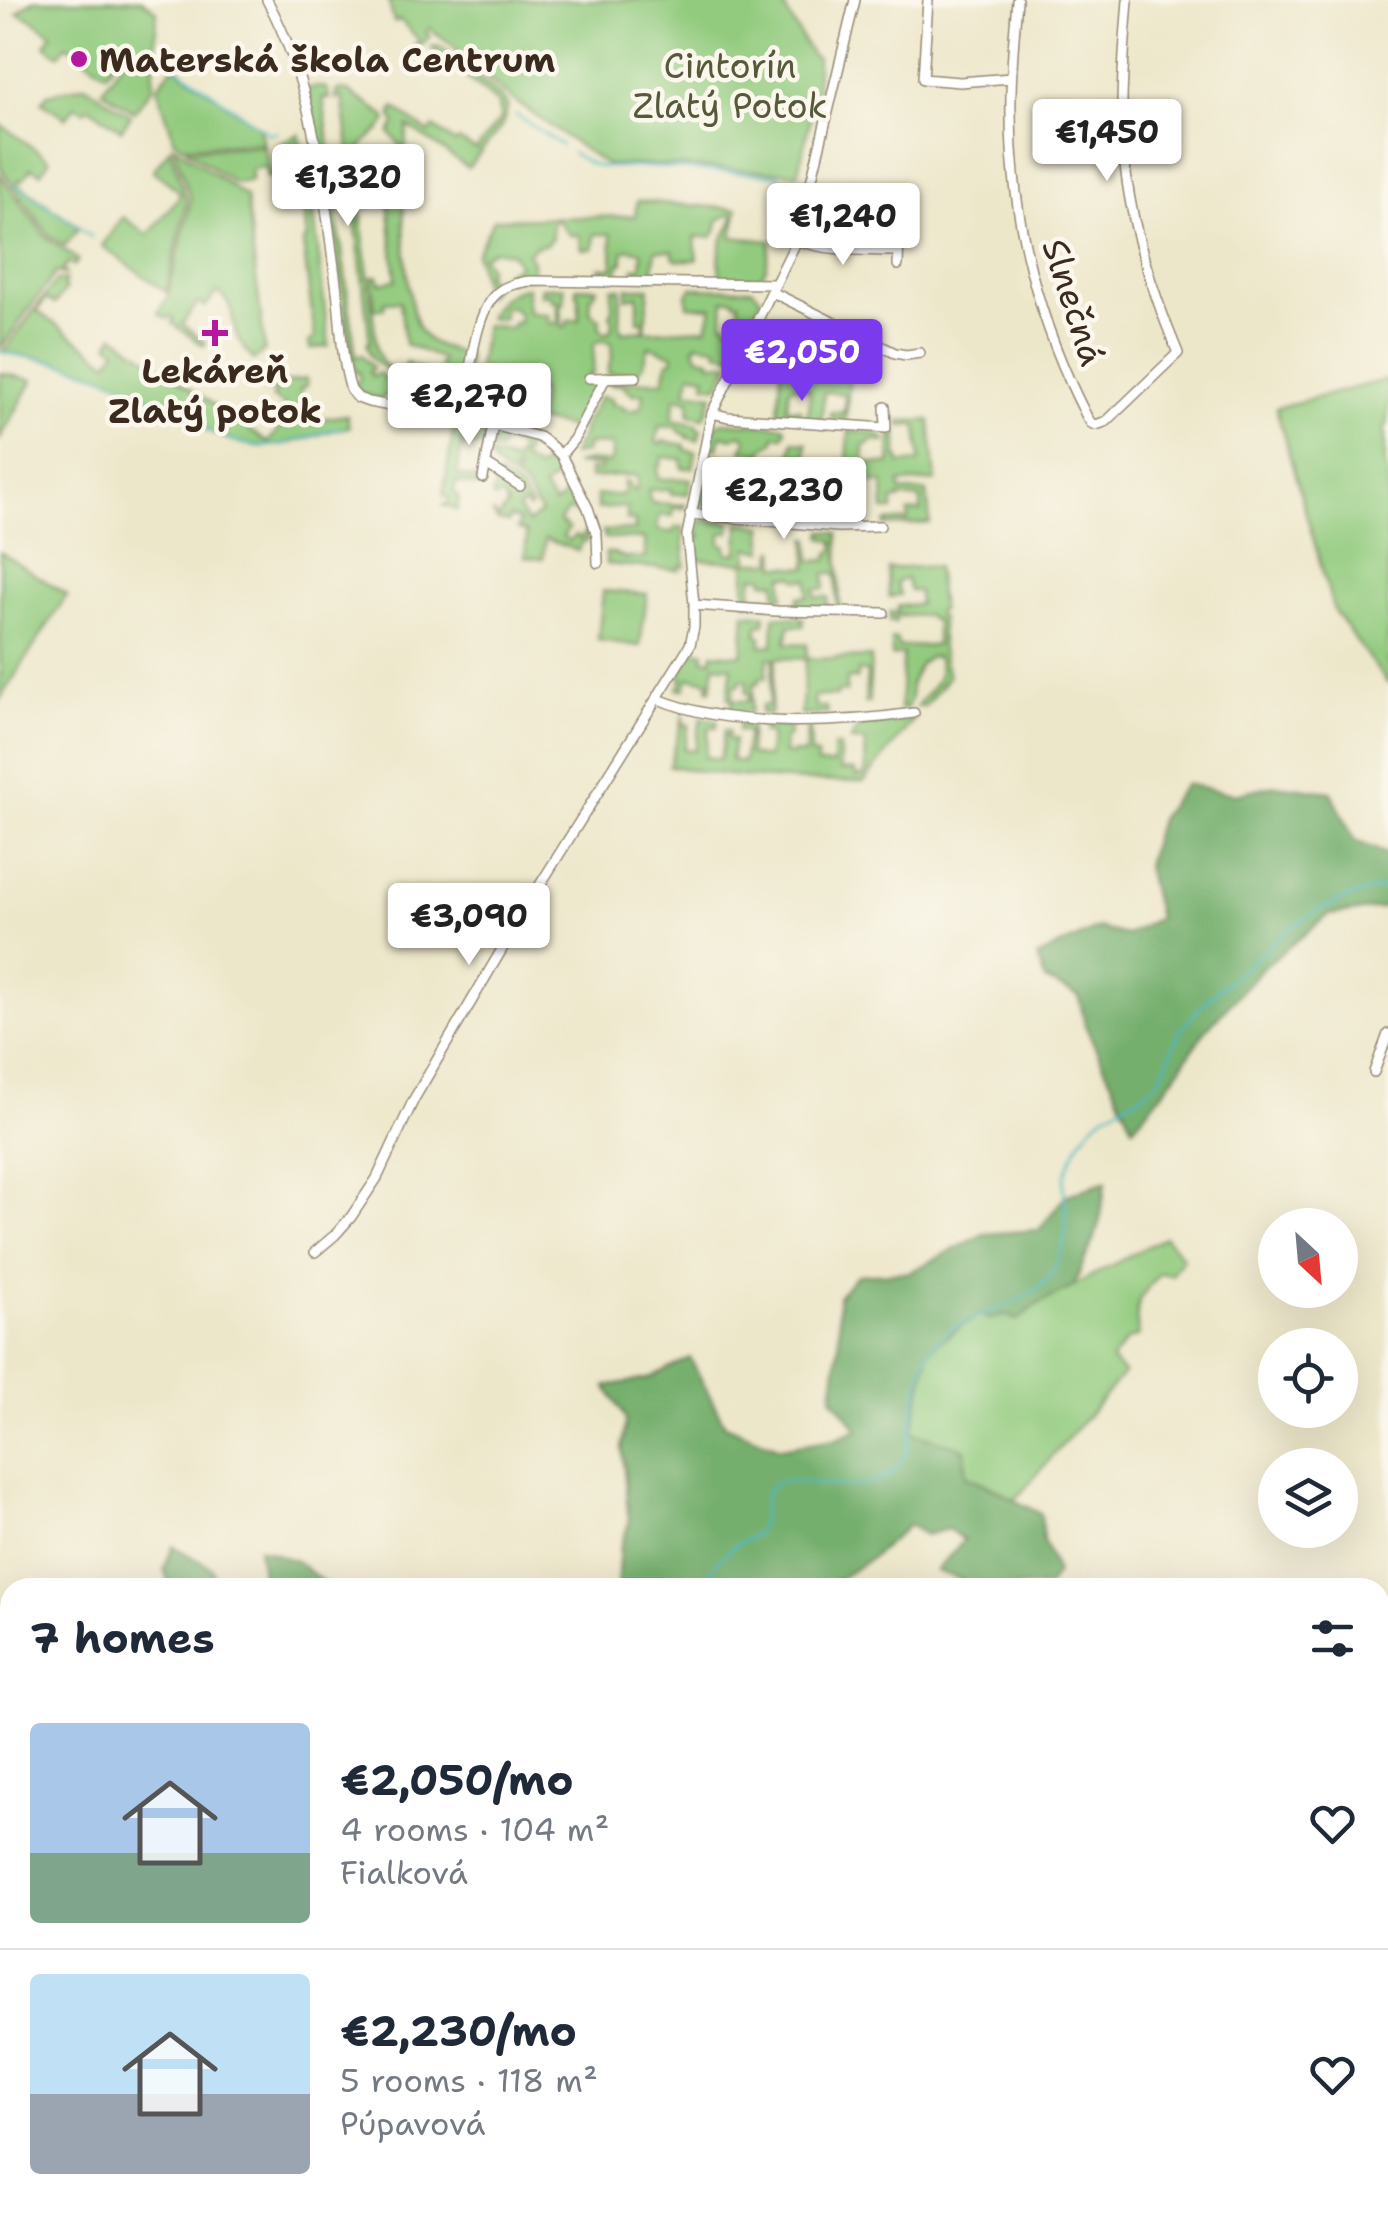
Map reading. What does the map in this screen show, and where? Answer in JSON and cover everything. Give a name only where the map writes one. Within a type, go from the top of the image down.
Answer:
[{"type":"street","points":[[267,0],[294,62],[315,145],[351,390],[368,402],[539,437],[561,455],[593,522],[598,563]]},
{"type":"street","points":[[315,1252],[335,1235],[377,1178],[414,1099],[535,892],[690,644],[694,606],[690,514],[712,413],[797,240],[854,0]]},
{"type":"street","points":[[928,0],[922,79],[960,82],[1011,78]]},
{"type":"street","name":"Slnečná","points":[[1017,0],[1011,78],[1014,171],[1030,266],[1056,348],[1090,422],[1100,424],[1178,353],[1147,274],[1128,192],[1122,104],[1128,0]]},
{"type":"street","points":[[898,265],[899,237]]},
{"type":"street","points":[[797,240],[834,248],[898,251]]},
{"type":"street","points":[[463,419],[481,318],[493,296],[513,284],[529,281],[774,288],[895,353],[920,354]]},
{"type":"street","points":[[589,378],[636,377]]},
{"type":"street","points":[[561,455],[574,439],[606,378]]},
{"type":"street","points":[[712,413],[886,428],[886,408]]},
{"type":"street","points":[[483,478],[493,426]]},
{"type":"street","points":[[486,464],[520,486]]},
{"type":"street","points":[[690,514],[838,527],[880,526]]},
{"type":"street","points":[[694,606],[884,613]]},
{"type":"street","points":[[656,703],[780,722],[914,713]]},
{"type":"street","points":[[1374,1072],[1388,1034]]},
{"type":"green space","name":"Materská škola Centrum","points":[[34,0],[142,0],[157,11],[153,87],[134,112],[102,90],[122,62],[116,59],[106,73],[66,45],[59,55],[45,45],[52,34],[17,13]]},
{"type":"green space","name":"Cintorín Zlatý Potok","points":[[388,0],[780,0],[812,56],[817,58],[817,90],[798,173],[606,165],[516,102],[430,28],[426,33],[430,36],[418,49],[414,46],[419,40],[400,20],[394,22]]},
{"type":"green space","points":[[441,47],[508,106],[502,126],[468,168],[408,126],[404,214],[408,281],[415,319],[429,341],[468,355],[461,405],[451,412],[397,402],[394,396],[407,361],[426,370],[425,373],[439,376],[442,359],[405,344],[400,301],[384,302],[384,308],[375,310],[372,277],[378,276],[380,283],[396,280],[384,159],[401,146],[390,133],[395,124],[395,108],[429,133],[434,127],[455,143],[458,140],[476,150],[501,118],[499,104],[431,48]]},
{"type":"green space","points":[[174,66],[259,127],[263,143],[182,146],[174,139],[157,87]]},
{"type":"green space","points":[[85,85],[131,116],[121,130],[89,107],[85,111],[75,106],[66,118],[42,102],[48,94]]},
{"type":"green space","points":[[324,87],[329,99],[323,98],[334,180],[341,186],[335,191],[328,187],[307,90]]},
{"type":"green space","points":[[339,90],[348,91],[387,120],[360,150],[356,172],[377,350],[383,363],[393,369],[391,373],[375,361],[367,343],[370,342],[354,210],[348,198],[352,197],[344,165],[351,161],[342,96],[336,99]]},
{"type":"green space","points":[[0,124],[50,160],[41,173],[31,168],[17,183],[79,227],[65,246],[49,235],[0,167]]},
{"type":"green space","points":[[299,134],[312,196],[329,346],[310,349],[309,342],[315,338],[299,176],[276,177],[281,143]]},
{"type":"green space","points":[[173,145],[246,197],[265,350],[254,360],[238,339],[228,303],[217,292],[205,307],[198,303],[182,324],[206,343],[204,346],[172,323],[174,319],[170,316],[167,319],[158,313],[168,295],[191,200]]},
{"type":"green space","points":[[264,146],[272,177],[267,177],[265,167],[251,169],[251,181],[234,183],[186,149]]},
{"type":"green space","points":[[170,148],[187,201],[166,292],[102,246],[123,217],[148,235],[178,198],[178,190],[153,171]]},
{"type":"green space","points":[[0,174],[46,237],[78,260],[74,266],[69,262],[62,271],[67,275],[56,272],[0,349]]},
{"type":"green space","points":[[637,201],[738,209],[732,237],[771,241],[766,268],[760,278],[721,278],[720,250],[733,220],[731,213],[718,221],[712,237],[695,237],[697,260],[676,260],[673,251],[656,250],[652,277],[634,277],[634,268],[641,268],[642,252],[628,249],[623,252],[618,277],[603,277],[599,268],[613,268],[611,234],[595,234],[593,249],[582,249],[579,235],[570,235],[556,219],[547,244],[528,253],[533,261],[533,276],[506,281],[504,273],[519,266],[512,253],[493,250],[482,256],[489,267],[486,275],[495,284],[486,296],[476,254],[494,219],[635,216]]},
{"type":"green space","points":[[337,204],[343,207],[337,213],[356,357],[362,355],[373,368],[369,372],[373,377],[378,373],[388,380],[388,391],[380,399],[363,394],[354,383],[360,380],[359,372],[355,372],[351,360],[331,208]]},
{"type":"green space","points":[[57,280],[66,281],[66,289],[55,304],[46,299],[37,311],[108,362],[117,350],[109,344],[114,335],[268,443],[282,424],[273,416],[276,412],[280,415],[286,407],[272,397],[275,392],[270,388],[266,392],[264,386],[306,379],[307,386],[300,389],[306,421],[347,415],[349,427],[281,445],[242,443],[209,431],[100,375],[3,352]]},
{"type":"green space","points":[[527,287],[528,312],[548,315],[549,323],[558,323],[558,301],[552,301],[551,295],[541,295],[541,287],[564,287],[562,327],[567,326],[567,320],[579,320],[577,287],[597,288],[591,296],[590,312],[600,319],[599,326],[605,334],[612,329],[612,288],[621,288],[622,332],[644,330],[644,321],[638,321],[638,296],[626,298],[627,288],[649,288],[645,331],[707,328],[712,307],[688,306],[687,294],[692,288],[753,289],[761,298],[754,315],[739,317],[739,302],[724,300],[723,323],[727,327],[749,325],[733,355],[698,343],[694,347],[699,357],[710,359],[710,363],[730,363],[718,386],[705,384],[706,376],[691,373],[686,391],[713,395],[704,418],[689,415],[690,400],[676,397],[672,420],[697,425],[701,430],[698,440],[687,438],[676,427],[659,426],[656,443],[685,445],[685,450],[696,452],[693,468],[682,468],[682,459],[662,457],[658,466],[658,479],[691,479],[688,494],[671,494],[671,489],[648,490],[651,503],[686,505],[673,508],[673,516],[660,515],[657,527],[660,531],[675,532],[675,527],[683,527],[685,566],[679,566],[679,570],[606,564],[606,553],[645,558],[645,539],[605,538],[603,531],[635,530],[635,521],[627,520],[627,507],[597,509],[597,495],[623,495],[624,481],[631,490],[637,490],[637,475],[589,478],[589,470],[601,470],[602,466],[574,464],[609,463],[612,445],[586,444],[585,453],[572,455],[600,397],[612,399],[611,404],[623,409],[641,409],[644,394],[634,395],[623,385],[607,384],[664,381],[673,355],[649,346],[639,371],[608,374],[611,342],[594,344],[593,373],[589,374],[596,387],[575,428],[537,421],[541,392],[523,389],[518,417],[497,417],[508,381],[490,378],[483,415],[474,411],[472,401],[485,325],[512,328],[513,323],[519,323],[519,314],[512,307],[503,307],[503,319],[488,318],[503,297]]},
{"type":"green space","points":[[782,357],[813,359],[813,365],[828,366],[829,360],[851,361],[846,420],[831,419],[831,412],[844,412],[845,394],[824,392],[822,419],[806,418],[810,390],[794,386],[789,389],[787,408],[801,409],[801,417],[778,416]]},
{"type":"green space","points":[[0,373],[33,380],[0,439]]},
{"type":"green space","points":[[1388,379],[1385,465],[1388,684],[1334,611],[1276,408]]},
{"type":"green space","points":[[930,420],[936,481],[900,483],[900,491],[927,492],[930,523],[885,526],[885,522],[908,520],[908,512],[921,511],[921,499],[899,497],[893,500],[893,510],[884,510],[883,483],[846,481],[849,431],[875,433],[884,438],[885,442],[871,440],[864,445],[864,463],[890,464],[891,435],[897,434],[900,464],[920,462],[917,425],[901,426],[900,421]]},
{"type":"green space","points":[[722,422],[784,426],[786,430],[763,448],[761,471],[749,470],[746,513],[746,476],[723,474],[720,502],[732,503],[731,511],[707,509],[702,503],[709,453],[757,467],[759,453],[742,451],[747,440],[744,436],[721,435],[718,448],[710,446],[715,427]]},
{"type":"green space","points":[[454,425],[479,430],[486,436],[485,447],[462,444],[457,475],[479,480],[478,487],[456,482],[457,510],[442,505],[448,504],[449,497],[443,495]]},
{"type":"green space","points":[[504,434],[529,441],[522,460],[538,469],[552,456],[570,487],[565,490],[558,477],[543,487],[554,504],[571,490],[584,515],[582,518],[569,510],[559,521],[569,529],[563,536],[569,541],[576,535],[580,538],[589,528],[587,541],[582,542],[578,551],[545,539],[543,559],[525,557],[527,533],[517,529],[520,521],[510,517],[508,522],[497,520],[492,512],[498,518],[508,505],[501,495],[495,499],[492,496],[499,476],[519,489],[531,507],[528,509],[524,504],[518,509],[528,523],[541,513],[522,484],[515,480],[518,469],[515,468],[512,478],[493,462],[491,455],[515,462],[519,456],[518,445],[504,443],[499,451],[492,450],[494,438]]},
{"type":"green space","points":[[793,441],[807,443],[806,464],[831,466],[826,480],[771,473],[772,456],[791,457]]},
{"type":"green space","points":[[705,520],[731,523],[730,532],[721,533],[721,544],[726,545],[727,554],[738,553],[739,523],[763,526],[764,551],[748,548],[748,562],[773,562],[776,550],[777,566],[807,568],[807,538],[811,561],[828,560],[829,553],[834,551],[834,541],[825,539],[823,531],[838,533],[840,608],[836,573],[825,573],[825,589],[815,589],[815,597],[828,597],[828,607],[797,606],[798,597],[808,596],[808,580],[795,576],[783,576],[783,597],[776,596],[776,582],[753,576],[751,597],[770,598],[769,604],[745,602],[745,563],[698,559],[697,538],[701,536],[697,533]]},
{"type":"green space","points":[[0,552],[67,595],[0,699]]},
{"type":"green space","points":[[936,566],[941,645],[948,677],[925,706],[916,707],[939,672],[937,657],[929,657],[920,664],[910,685],[907,708],[900,709],[903,654],[892,656],[891,640],[896,639],[898,647],[936,645],[936,620],[896,615],[896,622],[890,622],[890,612],[897,612],[898,606],[919,604],[918,591],[910,591],[906,578],[896,582],[900,595],[889,597],[888,569]]},
{"type":"green space","points":[[603,591],[647,594],[640,646],[598,640]]},
{"type":"green space","points":[[745,613],[765,615],[765,624],[758,625],[761,646],[773,645],[774,616],[803,618],[803,626],[789,626],[786,643],[807,644],[807,659],[871,657],[869,703],[865,703],[867,672],[858,671],[857,679],[847,679],[846,692],[814,696],[815,707],[826,707],[827,714],[801,715],[806,659],[776,658],[770,714],[761,713],[762,705],[769,705],[774,658],[768,658],[766,678],[760,677],[759,683],[754,683],[751,712],[731,710],[732,701],[749,701],[750,694],[746,693],[747,681],[740,680],[739,686],[734,686],[733,699],[728,698],[732,667],[715,665],[711,690],[709,681],[688,678],[685,689],[678,689],[683,679],[679,676],[692,651],[704,652],[703,659],[712,660],[713,653],[742,655]]},
{"type":"green space","points":[[684,715],[683,724],[689,725],[684,749],[695,751],[701,718],[717,720],[717,727],[709,727],[705,757],[720,759],[725,730],[729,730],[728,739],[734,740],[731,760],[743,762],[748,732],[738,730],[741,722],[751,723],[749,755],[767,758],[771,734],[762,732],[764,725],[790,727],[784,754],[791,755],[805,754],[810,729],[811,754],[817,755],[817,764],[833,765],[834,747],[840,747],[840,770],[855,771],[855,776],[863,776],[866,770],[865,741],[851,741],[855,731],[867,725],[915,718],[864,782],[839,782],[742,776],[669,766]]},
{"type":"green space","points":[[1185,784],[1234,794],[1275,785],[1331,792],[1355,841],[1388,854],[1388,907],[1329,915],[1263,967],[1206,1030],[1164,1091],[1133,1127],[1085,1025],[1079,996],[1045,980],[1037,957],[1098,928],[1126,935],[1158,918],[1146,866],[1159,819]]},
{"type":"green space","points":[[1106,1181],[1099,1227],[1073,1287],[1038,1304],[1017,1320],[1005,1315],[989,1319],[981,1315],[938,1343],[929,1353],[912,1432],[965,1449],[966,1476],[1041,1514],[1043,1540],[1057,1573],[1054,1578],[956,1578],[936,1571],[964,1540],[948,1529],[926,1535],[909,1525],[841,1578],[618,1578],[620,1548],[629,1523],[622,1448],[626,1419],[606,1386],[647,1379],[690,1358],[725,1425],[780,1448],[835,1439],[858,1429],[832,1397],[839,1343],[838,1296],[857,1275],[910,1272],[984,1234],[1039,1230],[1065,1196]]},
{"type":"green space","points":[[1165,1237],[1183,1258],[1171,1275],[1160,1273],[1143,1295],[1137,1309],[1139,1336],[1127,1340],[1111,1360],[1124,1373],[1014,1501],[994,1487],[966,1476],[912,1433],[929,1353],[938,1342],[982,1314],[989,1319],[1005,1315],[1018,1319],[1038,1304]]},
{"type":"green space","points":[[173,1546],[212,1568],[214,1578],[167,1578],[164,1569]]},
{"type":"green space","points":[[258,1548],[296,1561],[318,1578],[263,1578]]},
{"type":"waterway","points":[[163,57],[269,134],[276,132]]},
{"type":"waterway","points":[[516,115],[561,145]]},
{"type":"waterway","points":[[572,153],[601,167],[778,175],[786,195],[787,232],[792,235]]},
{"type":"waterway","points":[[16,184],[91,237]]},
{"type":"waterway","points":[[0,352],[112,379],[209,431],[243,444],[282,444],[343,428]]},
{"type":"waterway","points":[[708,1578],[721,1558],[756,1533],[766,1495],[775,1484],[868,1484],[897,1468],[908,1447],[926,1359],[937,1343],[967,1322],[1036,1290],[1053,1270],[1066,1228],[1066,1173],[1086,1133],[1106,1114],[1153,1086],[1180,1032],[1196,1011],[1285,933],[1333,904],[1388,887]]},
{"type":"place","name":"Materská škola Centrum","points":[[79,59]]},
{"type":"place","name":"Lekáreň Zlatý potok","points":[[215,333]]}]
